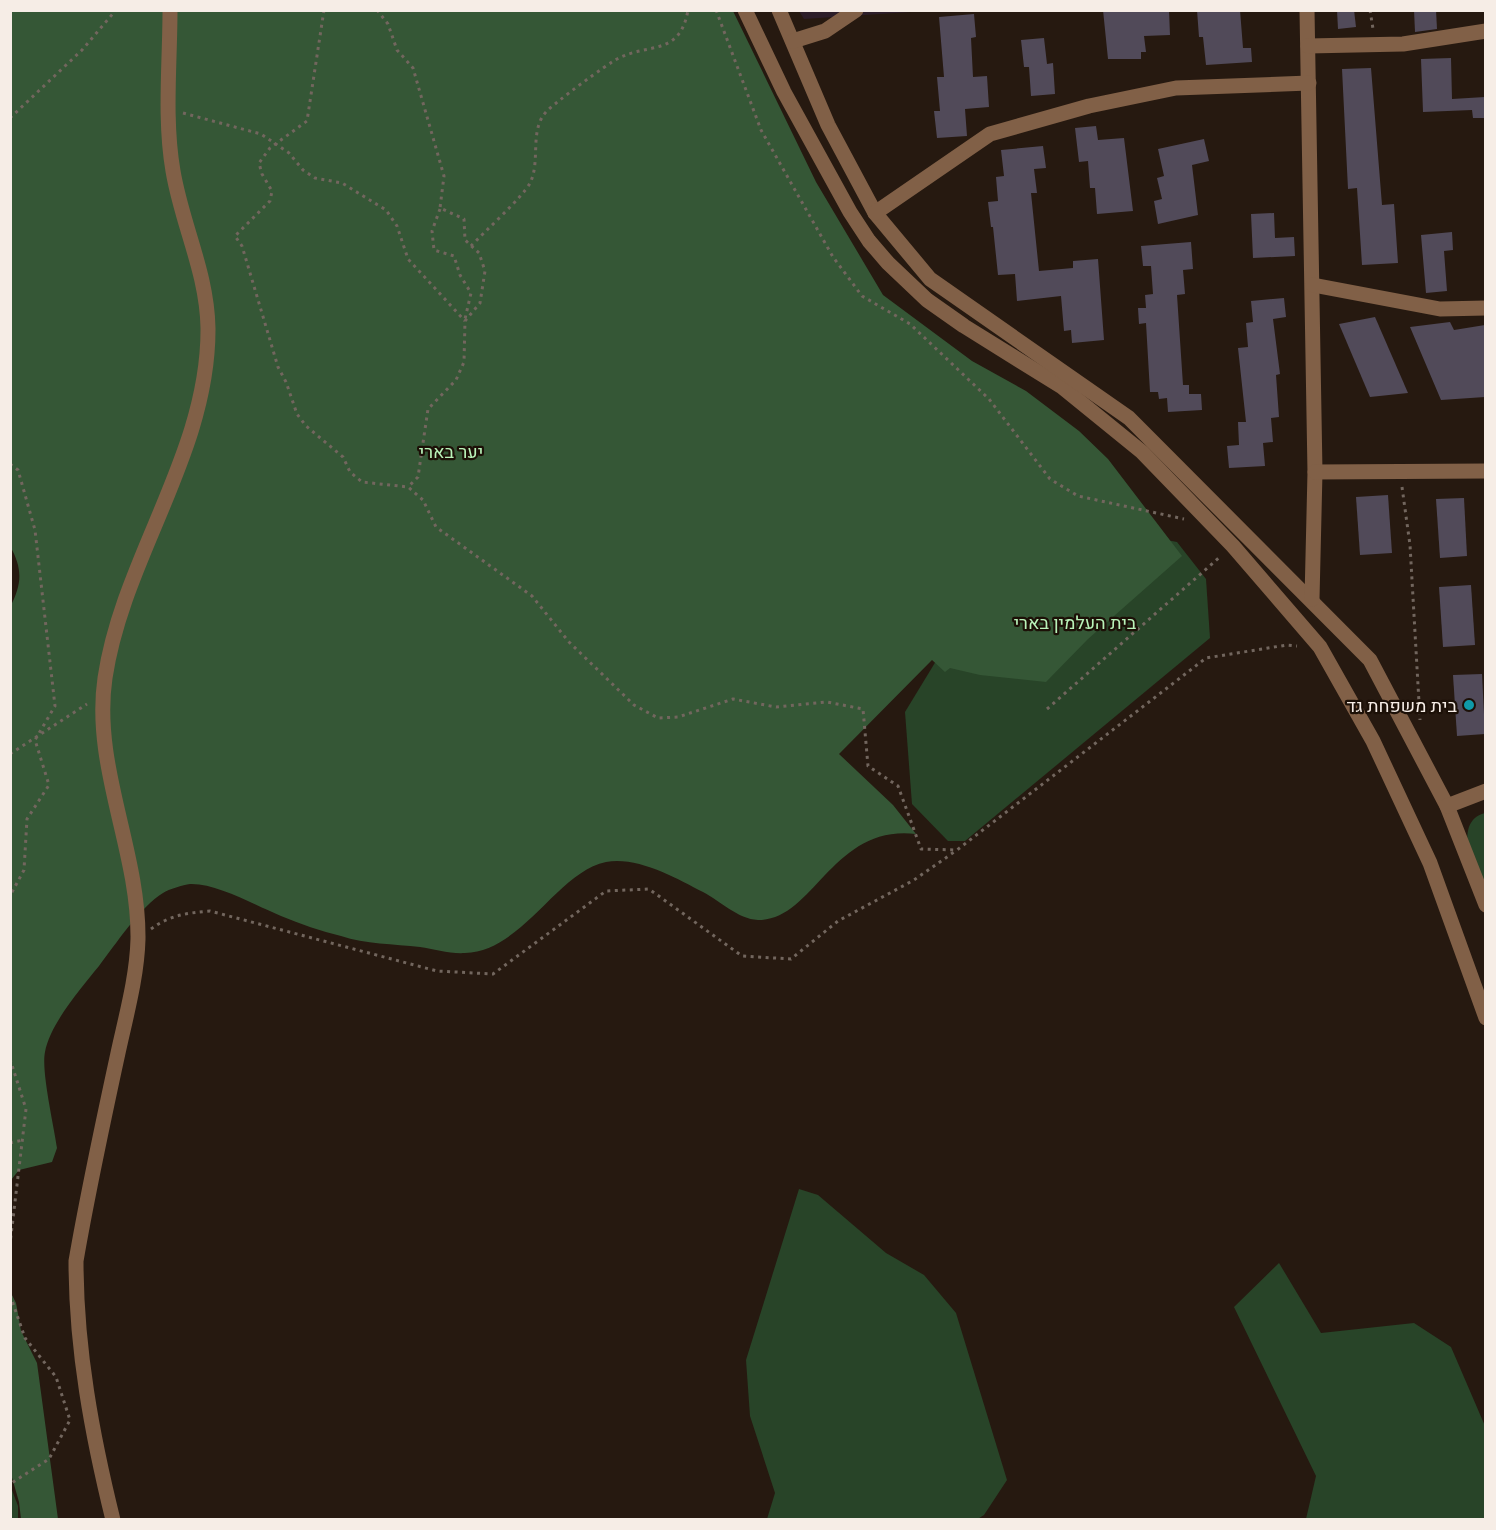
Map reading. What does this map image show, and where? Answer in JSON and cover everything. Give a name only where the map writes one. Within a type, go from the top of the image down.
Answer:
[{"type":"street","points":[[113,1520],[102,1475],[77,1338],[76,1261],[131,993],[138,939],[130,866],[106,758],[102,728],[103,693],[110,644],[200,405],[208,329],[201,269],[173,171],[170,110],[170,10]]},
{"type":"street","points":[[745,10],[783,92],[850,212],[869,241],[927,300],[1062,387],[1108,422],[1142,452],[1233,546],[1320,647],[1373,741],[1430,863],[1485,1018]]},
{"type":"street","points":[[779,10],[828,125],[875,213],[930,279],[1129,418],[1312,598],[1370,660],[1447,806],[1485,905]]},
{"type":"street","points":[[793,41],[825,31],[856,10]]},
{"type":"street","points":[[1307,10],[1315,472],[1312,598]]},
{"type":"street","points":[[1308,46],[1403,44],[1485,31]]},
{"type":"street","points":[[875,213],[990,134],[1089,106],[1176,88],[1309,83]]},
{"type":"street","points":[[1313,285],[1440,309],[1485,308]]},
{"type":"street","points":[[1315,472],[1485,471]]},
{"type":"street","points":[[1447,806],[1485,791]]},
{"type":"path","points":[[10,118],[82,50],[116,10]]},
{"type":"path","points":[[324,10],[307,121],[275,143],[259,163],[262,174],[272,191],[270,201],[235,236],[242,246],[278,368],[286,382],[297,414],[306,426],[343,457],[350,472],[362,482],[408,487],[423,500],[436,527],[532,596],[568,642],[634,705],[658,718],[678,717],[733,699],[776,707],[827,702],[863,710],[868,766],[898,786],[921,849],[957,850]]},
{"type":"path","points":[[377,10],[388,24],[397,50],[413,68],[444,177],[440,208],[432,231],[434,250],[454,256],[460,275],[471,292],[465,321],[464,362],[456,381],[428,410],[418,477],[408,487]]},
{"type":"path","points":[[471,246],[530,183],[537,154],[538,128],[546,112],[620,57],[655,50],[670,42],[686,25],[688,10]]},
{"type":"path","points":[[170,110],[261,134],[275,143],[315,178],[342,183],[386,210],[397,226],[408,259],[465,321]]},
{"type":"path","points":[[440,208],[464,219],[465,240],[479,253],[485,271],[480,303],[465,321]]},
{"type":"path","points":[[10,464],[18,470],[35,530],[56,706],[34,740]]},
{"type":"path","points":[[1400,470],[1410,545],[1421,728]]},
{"type":"path","points":[[1047,709],[1233,546]]},
{"type":"path","points":[[138,939],[164,920],[183,913],[210,911],[437,971],[493,974],[606,891],[649,889],[742,956],[791,958],[838,921],[914,880],[957,850],[1206,658],[1287,645],[1320,647]]},
{"type":"path","points":[[10,754],[103,693]]},
{"type":"path","points":[[10,900],[11,893],[24,870],[27,819],[49,785],[34,740]]},
{"type":"path","points":[[10,1059],[26,1108],[10,1244]]},
{"type":"path","points":[[10,1143],[24,1140]]},
{"type":"path","points":[[10,1295],[25,1338],[56,1377],[70,1420],[49,1459],[10,1484]]},
{"type":"shaded area","points":[[799,11],[926,11],[804,19]]},
{"type":"green space","name":"יער בארי","points":[[11,11],[733,11],[816,182],[883,295],[972,361],[1026,391],[1079,431],[1108,459],[1182,556],[1088,639],[1046,682],[980,675],[950,668],[945,672],[932,660],[839,754],[893,805],[916,834],[887,835],[864,843],[844,857],[794,906],[777,916],[751,919],[736,913],[703,892],[656,870],[630,862],[606,862],[588,869],[571,880],[505,939],[486,949],[459,953],[350,939],[303,925],[212,887],[190,884],[166,892],[146,907],[129,927],[75,995],[53,1030],[44,1061],[57,1148],[52,1162],[19,1170],[11,1180],[10,607],[19,584],[19,569],[10,546]]},
{"type":"green space","name":"בית העלמין בארי","points":[[1026,513],[1177,542],[1206,579],[1210,638],[965,841],[948,841],[912,804],[905,712]]},
{"type":"green space","points":[[1485,813],[1485,902],[1472,867],[1467,839],[1474,819]]},
{"type":"green space","points":[[799,1189],[818,1195],[886,1253],[924,1275],[956,1313],[1007,1480],[984,1515],[976,1520],[767,1519],[775,1493],[750,1416],[746,1360]]},
{"type":"green space","points":[[1279,1263],[1321,1333],[1414,1323],[1451,1347],[1485,1426],[1485,1519],[1306,1519],[1316,1476],[1234,1307]]},
{"type":"green space","points":[[10,1291],[16,1303],[21,1331],[37,1363],[58,1519],[21,1519],[11,1474]]},
{"type":"green space","points":[[10,1485],[18,1506],[18,1519],[11,1519]]},
{"type":"building","points":[[1103,10],[1169,10],[1170,35],[1144,36],[1146,52],[1141,52],[1141,59],[1108,59]]},
{"type":"building","points":[[1197,10],[1240,10],[1243,48],[1251,48],[1252,62],[1206,65],[1203,37],[1199,37]]},
{"type":"building","points":[[1337,10],[1354,10],[1356,27],[1338,29]]},
{"type":"building","points":[[1414,10],[1436,10],[1437,29],[1415,32]]},
{"type":"building","points":[[974,14],[976,37],[971,38],[973,77],[987,76],[989,107],[965,109],[967,136],[937,138],[934,111],[940,111],[937,77],[944,77],[939,17]]},
{"type":"building","points":[[1044,38],[1047,64],[1053,63],[1055,94],[1031,96],[1029,67],[1024,67],[1021,40]]},
{"type":"building","points":[[1451,58],[1452,99],[1485,97],[1485,118],[1473,118],[1472,110],[1423,112],[1421,59]]},
{"type":"building","points":[[1371,68],[1382,205],[1394,204],[1398,263],[1362,265],[1357,188],[1348,189],[1342,69]]},
{"type":"building","points":[[1096,126],[1098,140],[1124,138],[1133,211],[1097,214],[1095,188],[1090,188],[1088,161],[1079,162],[1075,128]]},
{"type":"building","points":[[1204,139],[1209,161],[1192,165],[1198,215],[1158,224],[1154,201],[1162,199],[1157,178],[1164,176],[1158,149]]},
{"type":"building","points":[[1043,146],[1046,168],[1034,169],[1037,193],[1031,193],[1039,271],[1073,268],[1073,261],[1098,259],[1104,340],[1072,343],[1071,330],[1064,331],[1061,296],[1017,301],[1015,274],[998,275],[988,202],[998,201],[996,177],[1004,176],[1001,150]]},
{"type":"building","points":[[1274,213],[1275,238],[1294,237],[1295,256],[1253,258],[1251,214]]},
{"type":"building","points":[[1452,232],[1453,250],[1444,251],[1447,291],[1426,293],[1421,235]]},
{"type":"building","points":[[1191,242],[1193,269],[1183,270],[1185,294],[1177,295],[1183,385],[1189,385],[1189,394],[1201,394],[1202,410],[1168,412],[1167,398],[1159,399],[1158,392],[1150,392],[1146,323],[1139,324],[1138,308],[1146,308],[1145,295],[1153,294],[1151,266],[1143,266],[1141,246]]},
{"type":"building","points":[[1284,298],[1286,317],[1273,319],[1280,374],[1276,375],[1279,417],[1271,418],[1273,442],[1263,443],[1265,466],[1229,468],[1227,446],[1239,445],[1238,422],[1246,422],[1238,348],[1248,347],[1246,323],[1253,322],[1251,301]]},
{"type":"building","points":[[1375,317],[1408,393],[1370,397],[1339,324]]},
{"type":"building","points":[[1450,322],[1454,330],[1485,325],[1485,397],[1441,400],[1410,327]]},
{"type":"building","points":[[1388,495],[1392,553],[1360,555],[1356,497]]},
{"type":"building","points":[[1464,498],[1467,556],[1440,558],[1436,499]]},
{"type":"building","points":[[1471,585],[1475,645],[1443,647],[1439,587]]},
{"type":"building","name":"בית משפחת גד","points":[[1482,674],[1485,734],[1457,736],[1453,675]]},
{"type":"place","name":"בית משפחת גד","points":[[1469,705]]}]
